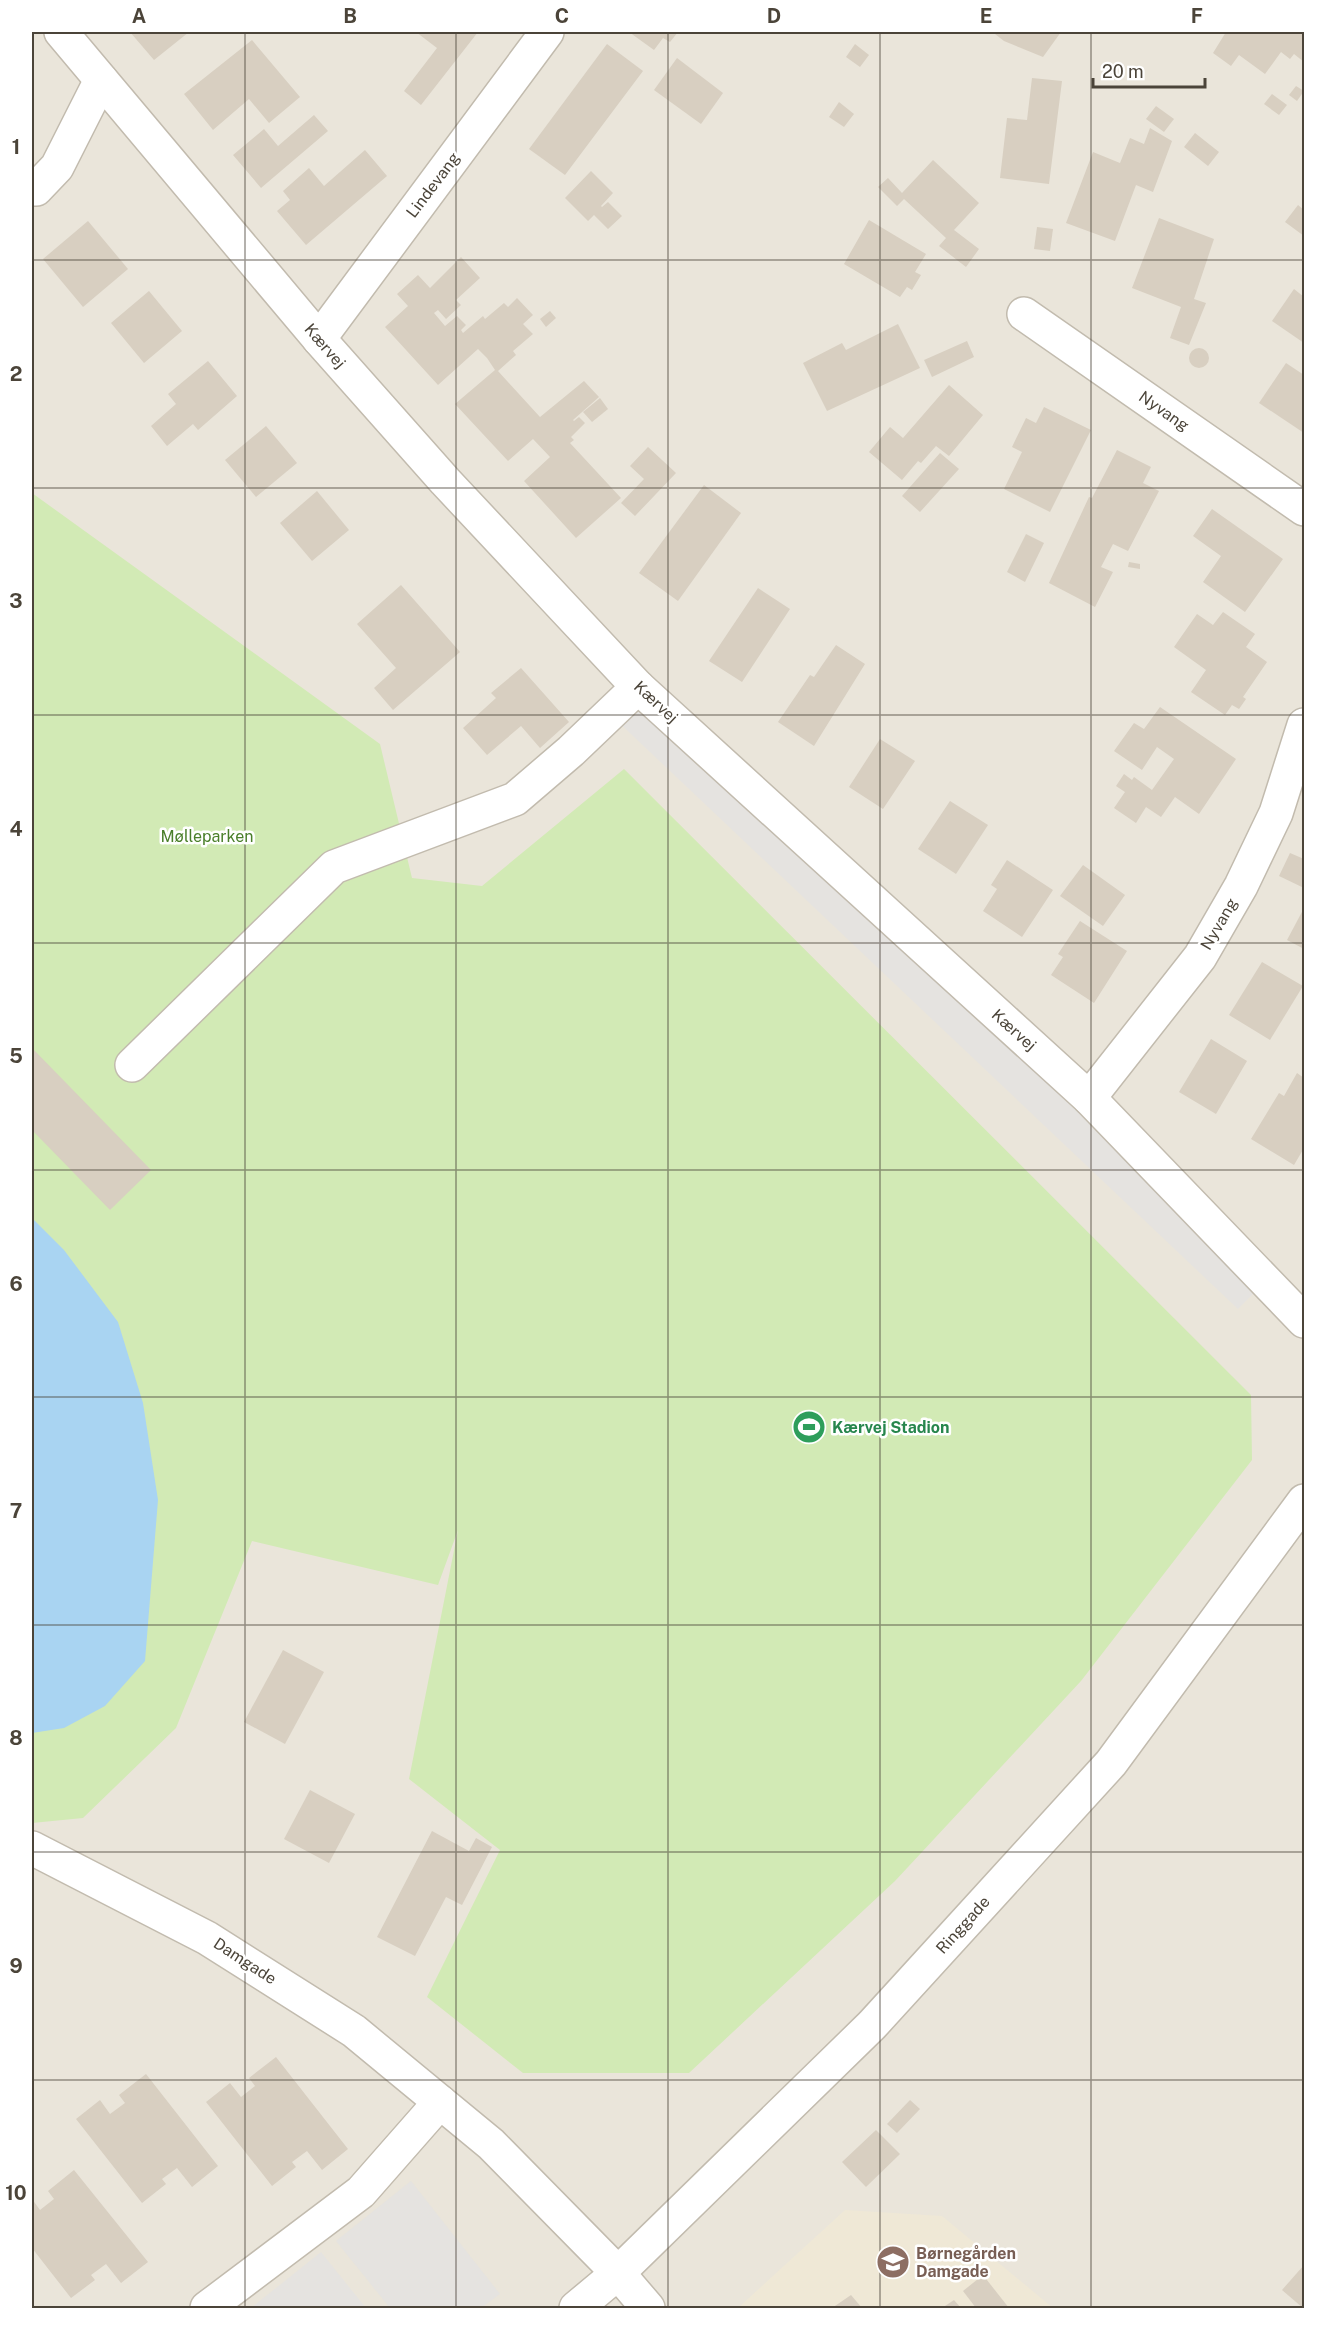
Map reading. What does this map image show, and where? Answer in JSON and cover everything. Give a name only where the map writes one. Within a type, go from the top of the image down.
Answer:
[{"type":"street","name":"Kærvej","points":[[61,32],[319,339],[445,481],[638,687],[1089,1098],[1305,1321]]},
{"type":"street","name":"Lindevang","points":[[319,339],[547,32]]},
{"type":"street","points":[[32,189],[36,189],[57,167],[101,80]]},
{"type":"street","name":"Nyvang","points":[[1024,314],[1305,509]]},
{"type":"street","points":[[132,1065],[334,867],[515,799],[571,751],[638,687]]},
{"type":"street","name":"Nyvang","points":[[1089,1098],[1200,957],[1242,886],[1276,813],[1305,725]]},
{"type":"street","name":"Ringgade","points":[[576,2308],[618,2273],[872,2025],[1111,1763],[1305,1501]]},
{"type":"street","name":"Damgade","points":[[32,1848],[207,1938],[354,2031],[491,2144],[618,2273],[648,2308]]},
{"type":"street","points":[[207,2308],[361,2192],[440,2102]]},
{"type":"shaded area","points":[[32,32],[1304,32],[1304,2308],[32,2308]]},
{"type":"shaded area","points":[[638,687],[1266,1281],[1238,1309],[612,716]]},
{"type":"shaded area","points":[[411,2181],[500,2294],[481,2308],[390,2308],[336,2241]]},
{"type":"shaded area","name":"Børnegården Damgade","points":[[845,2210],[942,2216],[1053,2308],[738,2308]]},
{"type":"shaded area","points":[[321,2252],[366,2308],[251,2308]]},
{"type":"green space","name":"Kærvej Stadion","points":[[32,493],[380,744],[412,878],[482,886],[624,769],[1251,1395],[1252,1460],[1081,1681],[895,1881],[689,2073],[523,2073],[427,1997],[500,1850],[409,1779],[458,1530],[438,1585],[252,1541],[176,1728],[83,1818],[32,1823]]},
{"type":"water","points":[[32,1218],[64,1250],[118,1322],[143,1403],[158,1500],[145,1661],[105,1706],[64,1728],[32,1733]]},
{"type":"building","points":[[130,32],[189,32],[154,60]]},
{"type":"building","points":[[416,32],[478,32],[421,105],[404,91],[437,48]]},
{"type":"building","points":[[629,32],[678,32],[670,42],[663,38],[654,50]]},
{"type":"building","points":[[996,32],[1061,32],[1043,57],[1004,41],[995,34]]},
{"type":"building","points":[[1226,32],[1304,32],[1304,62],[1294,54],[1290,59],[1281,52],[1265,74],[1239,55],[1231,66],[1213,53]]},
{"type":"building","points":[[252,40],[300,97],[269,123],[249,99],[213,130],[184,94]]},
{"type":"building","points":[[607,44],[643,71],[565,175],[529,149]]},
{"type":"building","points":[[855,44],[869,55],[860,67],[846,57]]},
{"type":"building","points":[[677,58],[723,93],[701,124],[654,90]]},
{"type":"building","points":[[1032,78],[1062,81],[1049,184],[1000,178],[1007,118],[1027,120]]},
{"type":"building","points":[[1296,86],[1304,91],[1297,101],[1289,95]]},
{"type":"building","points":[[1272,94],[1287,105],[1279,115],[1264,104]]},
{"type":"building","points":[[839,102],[854,114],[844,127],[829,117]]},
{"type":"building","points":[[1156,106],[1174,119],[1164,132],[1146,119]]},
{"type":"building","points":[[314,115],[328,131],[261,188],[233,155],[264,129],[278,146]]},
{"type":"building","points":[[1150,128],[1172,141],[1153,192],[1136,185],[1115,241],[1066,223],[1093,152],[1120,163],[1130,138],[1144,144]]},
{"type":"building","points":[[1195,133],[1219,152],[1208,166],[1184,147]]},
{"type":"building","points":[[365,150],[387,176],[306,245],[277,211],[290,200],[283,191],[309,168],[324,186]]},
{"type":"building","points":[[933,160],[979,203],[954,230],[979,249],[966,267],[939,246],[946,238],[904,199],[897,206],[878,187],[888,178],[902,193]]},
{"type":"building","points":[[591,171],[613,193],[601,206],[608,202],[622,216],[608,229],[594,215],[588,221],[565,198]]},
{"type":"building","points":[[1298,205],[1304,210],[1304,236],[1285,222]]},
{"type":"building","points":[[1159,218],[1214,239],[1194,299],[1206,303],[1189,345],[1170,338],[1181,307],[1132,288]]},
{"type":"building","points":[[869,220],[926,254],[915,272],[921,275],[912,290],[907,287],[900,297],[844,264]]},
{"type":"building","points":[[88,221],[128,269],[83,307],[43,259]]},
{"type":"building","points":[[1037,227],[1053,229],[1050,251],[1034,249]]},
{"type":"building","points":[[461,257],[480,278],[456,300],[461,305],[446,319],[438,310],[434,313],[445,326],[457,316],[466,325],[461,330],[463,333],[483,316],[485,319],[504,303],[508,307],[517,298],[533,315],[523,324],[533,334],[513,351],[516,355],[498,371],[540,417],[584,381],[599,397],[573,420],[579,417],[585,423],[571,437],[574,440],[570,443],[621,498],[576,538],[524,481],[550,457],[533,439],[508,461],[455,404],[495,370],[487,358],[478,349],[438,385],[385,327],[408,306],[397,294],[418,275],[430,288]]},
{"type":"building","points":[[1294,289],[1304,297],[1304,343],[1272,321]]},
{"type":"building","points":[[149,291],[182,331],[144,363],[111,323]]},
{"type":"building","points":[[550,311],[556,318],[546,327],[540,319]]},
{"type":"building","points":[[898,324],[920,368],[827,411],[803,363],[842,343],[846,350]]},
{"type":"building","points":[[967,341],[974,357],[932,377],[924,360]]},
{"type":"building","points":[[1199,348],[1206,351],[1209,358],[1206,365],[1199,368],[1192,365],[1189,358],[1192,351]]},
{"type":"building","points":[[208,361],[237,396],[198,430],[193,424],[167,446],[151,426],[176,404],[168,394]]},
{"type":"building","points":[[1286,363],[1304,375],[1304,433],[1259,403]]},
{"type":"building","points":[[949,385],[983,415],[949,456],[936,446],[921,463],[918,461],[902,480],[869,452],[890,427],[903,438]]},
{"type":"building","points":[[600,398],[608,409],[592,422],[583,412]]},
{"type":"building","points":[[1044,407],[1091,430],[1050,512],[1004,489],[1022,452],[1012,447],[1026,418],[1036,423]]},
{"type":"building","points":[[266,426],[297,463],[256,497],[225,460]]},
{"type":"building","points":[[648,447],[676,473],[635,516],[621,503],[644,479],[630,466]]},
{"type":"building","points":[[1117,450],[1151,467],[1143,483],[1159,491],[1128,551],[1113,544],[1101,567],[1113,572],[1095,607],[1049,583],[1089,497],[1092,498]]},
{"type":"building","points":[[940,453],[959,469],[920,512],[902,496]]},
{"type":"building","points":[[704,485],[741,513],[678,601],[639,573]]},
{"type":"building","points":[[317,491],[349,530],[312,561],[280,523]]},
{"type":"building","points":[[1212,509],[1283,559],[1245,612],[1203,582],[1221,556],[1193,536]]},
{"type":"building","points":[[1026,534],[1044,543],[1025,582],[1007,572]]},
{"type":"building","points":[[1129,562],[1140,564],[1140,569],[1128,567]]},
{"type":"building","points":[[401,585],[460,652],[393,710],[374,688],[396,668],[357,624]]},
{"type":"building","points":[[758,588],[790,609],[742,682],[709,661]]},
{"type":"building","points":[[1223,612],[1255,634],[1246,647],[1267,662],[1243,697],[1246,699],[1239,709],[1232,705],[1225,715],[1191,692],[1206,670],[1174,647],[1197,614],[1213,625]]},
{"type":"building","points":[[836,645],[865,664],[814,746],[778,722],[810,675],[814,677]]},
{"type":"building","points":[[521,668],[569,722],[540,748],[521,726],[487,755],[463,728],[496,698],[491,693]]},
{"type":"building","points":[[1160,707],[1236,759],[1199,814],[1175,797],[1161,817],[1146,807],[1136,823],[1114,808],[1125,792],[1116,786],[1124,774],[1132,780],[1134,777],[1152,790],[1174,759],[1157,747],[1142,770],[1114,751],[1134,723],[1144,729]]},
{"type":"building","points":[[880,739],[915,761],[883,809],[849,787]]},
{"type":"building","points":[[950,801],[988,825],[956,874],[918,849]]},
{"type":"building","points":[[1290,853],[1304,859],[1304,888],[1279,876]]},
{"type":"building","points":[[1007,860],[1053,890],[1022,937],[983,911],[997,889],[991,885]]},
{"type":"building","points":[[1083,865],[1125,895],[1103,926],[1060,896]]},
{"type":"building","points":[[1304,908],[1304,949],[1287,940]]},
{"type":"building","points":[[1080,921],[1127,951],[1094,1003],[1051,975],[1063,957],[1058,954]]},
{"type":"building","points":[[1262,962],[1303,986],[1270,1040],[1229,1015]]},
{"type":"building","points":[[1211,1039],[1247,1061],[1216,1114],[1179,1092]]},
{"type":"building","points":[[32,1048],[151,1170],[110,1210],[32,1130]]},
{"type":"building","points":[[1297,1073],[1304,1078],[1304,1148],[1294,1165],[1251,1139],[1279,1093],[1284,1096]]},
{"type":"building","points":[[283,1650],[324,1672],[285,1744],[244,1722]]},
{"type":"building","points":[[310,1790],[355,1814],[329,1863],[284,1839]]},
{"type":"building","points":[[432,1831],[469,1851],[476,1838],[492,1847],[462,1905],[446,1897],[415,1956],[377,1937]]},
{"type":"building","points":[[276,2057],[348,2149],[322,2170],[307,2151],[292,2162],[296,2167],[272,2186],[206,2102],[230,2083],[241,2097],[255,2086],[249,2078]]},
{"type":"building","points":[[146,2074],[218,2166],[192,2187],[177,2168],[162,2179],[166,2184],[142,2203],[76,2119],[100,2100],[110,2114],[125,2103],[119,2095]]},
{"type":"building","points":[[910,2100],[920,2109],[897,2133],[887,2124]]},
{"type":"building","points":[[876,2130],[900,2154],[866,2187],[842,2162]]},
{"type":"building","points":[[74,2170],[148,2262],[121,2283],[106,2264],[91,2275],[95,2280],[71,2298],[32,2248],[32,2199],[40,2210],[54,2199],[48,2191]]},
{"type":"building","points":[[1304,2265],[1304,2308],[1303,2308],[1282,2290]]},
{"type":"building","points":[[983,2275],[1009,2308],[976,2308],[963,2291]]},
{"type":"building","points":[[851,2295],[862,2308],[832,2308]]},
{"type":"building","name":"Børnegården Damgade","points":[[954,2300],[961,2308],[942,2308]]},
{"type":"place","name":"Kærvej Stadion","points":[[809,1427]]},
{"type":"place","name":"Børnegården Damgade","points":[[893,2262]]},
{"type":"park label","name":"Mølleparken","points":[[207,836]]}]
